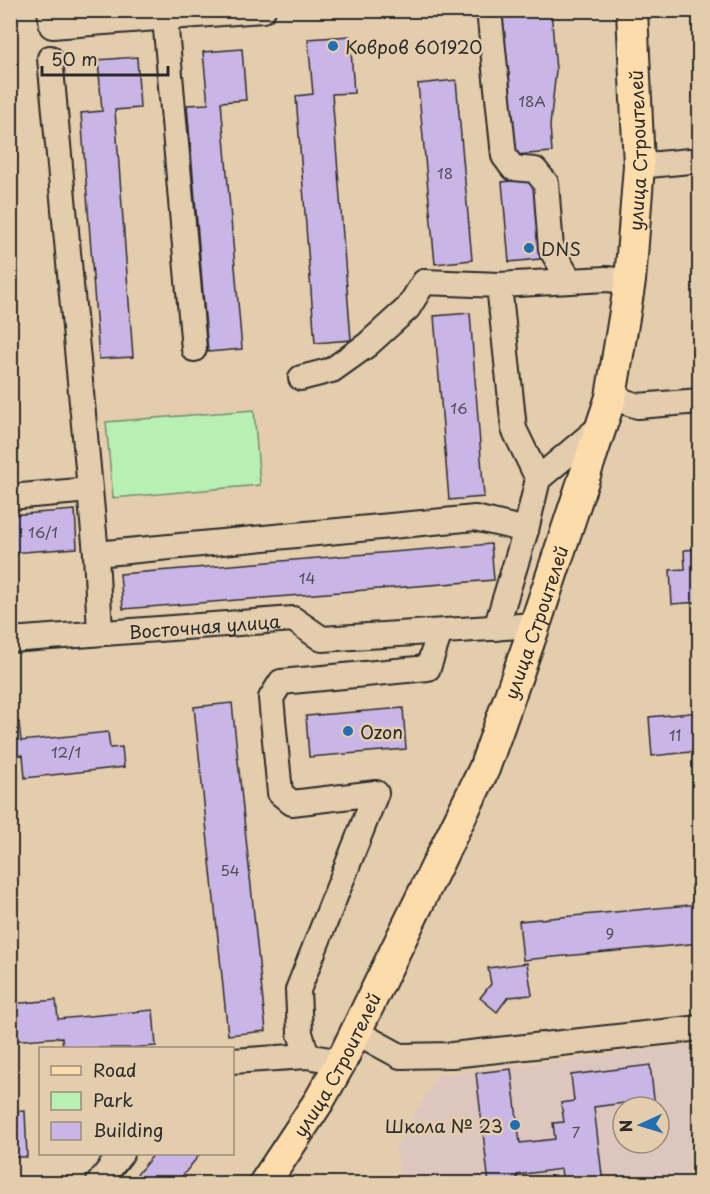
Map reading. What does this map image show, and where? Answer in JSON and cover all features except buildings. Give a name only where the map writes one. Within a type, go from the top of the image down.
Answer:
[{"type":"main road","name":"улица Строителей","points":[[264,1184],[319,1101],[341,1062],[484,769],[611,397],[630,281],[639,166],[632,10]]},
{"type":"street","points":[[50,10],[52,26],[263,10]]},
{"type":"street","points":[[489,10],[504,156],[513,168],[535,170],[546,183],[551,249],[570,281]]},
{"type":"street","points":[[165,18],[194,349]]},
{"type":"street","points":[[50,58],[96,554],[100,633]]},
{"type":"street","points":[[639,166],[699,160]]},
{"type":"street","points":[[301,378],[332,370],[367,345],[408,309],[424,282],[499,285],[606,279],[630,281]]},
{"type":"street","points":[[499,285],[514,429],[538,479]]},
{"type":"street","points":[[611,397],[638,406],[699,401]]},
{"type":"street","points":[[496,628],[526,530],[538,479],[601,426]]},
{"type":"street","points":[[10,497],[90,490]]},
{"type":"street","points":[[96,554],[475,518],[526,530]]},
{"type":"street","name":"Восточная улица","points":[[10,640],[293,620],[322,639],[535,625]]},
{"type":"street","points":[[307,1056],[300,1033],[298,990],[376,793],[292,802],[280,793],[271,698],[281,682],[428,668],[440,632]]},
{"type":"street","points":[[356,1032],[400,1056],[441,1055],[699,1028]]},
{"type":"street","points":[[234,1061],[307,1056],[341,1062]]},
{"type":"street","points":[[98,1184],[121,1155]]},
{"type":"shaded area","name":"Школа № 23","points":[[699,1044],[699,1183],[401,1183],[395,1146],[438,1075]]},
{"type":"green space","points":[[254,410],[260,485],[113,498],[106,422]]},
{"type":"place","name":"Ковров 601920","points":[[333,46]]},
{"type":"place","name":"DNS","points":[[529,248]]},
{"type":"place","name":"Ozon","points":[[348,731]]},
{"type":"place","name":"Школа № 23","points":[[515,1125]]}]
